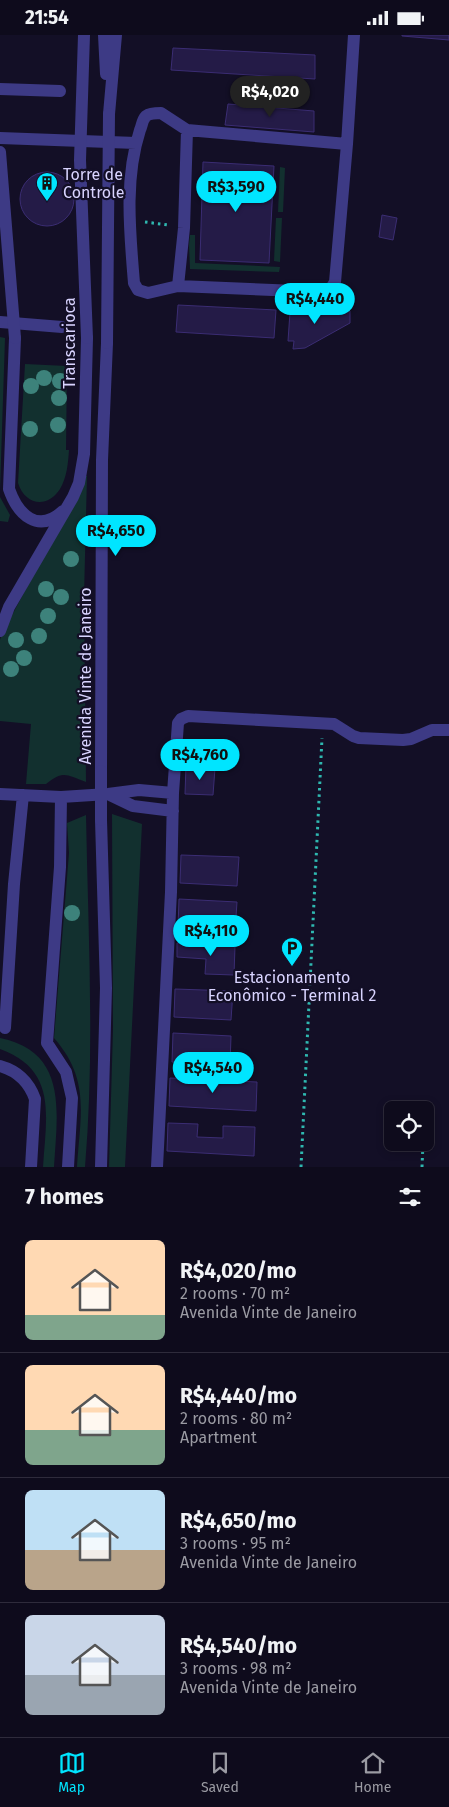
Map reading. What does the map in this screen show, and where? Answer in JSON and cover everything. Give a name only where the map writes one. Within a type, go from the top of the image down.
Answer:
[{"type":"street","name":"Transcarioca","points":[[0,631],[10,607],[79,483],[84,454],[87,338],[80,160],[84,35]]},
{"type":"street","points":[[104,35],[109,114]]},
{"type":"street","name":"Avenida Vinte de Janeiro","points":[[101,1167],[106,988],[101,820],[102,460],[106,343],[109,114],[116,35]]},
{"type":"street","points":[[347,144],[186,131],[160,113],[151,113],[146,116],[136,143],[130,180],[129,219],[134,283],[138,290],[148,293],[178,286],[322,292],[330,289],[335,282],[347,144],[354,35]]},
{"type":"street","points":[[0,89],[60,91]]},
{"type":"street","points":[[178,286],[184,228],[186,131]]},
{"type":"street","points":[[0,138],[136,143]]},
{"type":"street","points":[[0,152],[15,338],[9,489],[18,508],[32,519],[48,521],[67,507]]},
{"type":"street","points":[[0,322],[62,327]]},
{"type":"street","points":[[157,1167],[171,892],[173,793],[177,727],[180,719],[184,717],[334,724],[359,738],[403,740],[412,739],[432,730],[449,731]]},
{"type":"street","points":[[0,794],[61,797],[139,790],[173,793]]},
{"type":"street","points":[[108,794],[133,806],[173,811]]},
{"type":"street","points":[[5,1028],[14,884],[22,795]]},
{"type":"street","points":[[61,797],[60,867],[47,1043],[66,1072],[72,1098],[68,1167]]},
{"type":"street","points":[[0,1066],[16,1073],[25,1080],[35,1099],[31,1167]]},
{"type":"path","points":[[301,1167],[323,723]]},
{"type":"path","points":[[422,1167],[423,1151]]},
{"type":"green space","points":[[280,167],[285,168],[283,212],[278,212]]},
{"type":"green space","points":[[276,218],[282,218],[280,262],[274,261]]},
{"type":"green space","points":[[190,235],[195,235],[195,263],[280,267],[279,272],[190,269]]},
{"type":"green space","points":[[0,337],[5,338],[0,490]]},
{"type":"green space","points":[[25,364],[67,366],[66,450],[69,450],[67,470],[60,489],[49,500],[43,502],[31,500],[21,490],[18,483]]},
{"type":"green space","points":[[86,476],[84,596],[86,782],[61,775],[46,784],[26,784],[31,724],[0,721],[0,640]]},
{"type":"green space","points":[[0,497],[10,515],[8,522],[0,521]]},
{"type":"green space","points":[[112,814],[142,824],[125,1167],[109,1167],[113,1029]]},
{"type":"green space","points":[[86,815],[90,1079],[85,1167],[77,1167],[81,1115],[78,1084],[74,1069],[54,1038],[69,853],[67,823]]},
{"type":"green space","points":[[0,1038],[22,1045],[38,1057],[48,1071],[54,1088],[56,1107],[57,1126],[54,1167],[43,1167],[46,1113],[40,1082],[32,1069],[19,1058],[0,1049]]},
{"type":"building","points":[[449,35],[449,40],[402,36]]},
{"type":"building","points":[[173,48],[315,55],[315,79],[171,70]]},
{"type":"building","points":[[228,104],[314,111],[314,132],[225,125]]},
{"type":"building","points":[[203,162],[274,166],[269,263],[200,260]]},
{"type":"building","name":"Torre de Controle","points":[[47,172],[57,174],[66,180],[72,189],[74,199],[72,209],[66,218],[57,224],[47,226],[37,224],[28,218],[22,209],[20,199],[22,189],[28,180],[37,174]]},
{"type":"building","points":[[382,215],[397,218],[393,240],[379,237]]},
{"type":"building","points":[[178,305],[276,310],[274,338],[176,332]]},
{"type":"building","points":[[296,306],[350,311],[350,323],[305,348],[293,349],[294,341],[288,341],[290,312]]},
{"type":"building","points":[[186,766],[215,768],[213,795],[185,794]]},
{"type":"building","points":[[181,855],[239,857],[237,886],[180,883]]},
{"type":"building","points":[[179,899],[237,902],[235,931],[178,928]]},
{"type":"building","points":[[177,943],[235,946],[234,975],[205,974],[206,959],[177,957]]},
{"type":"building","points":[[175,989],[233,991],[231,1020],[174,1017]]},
{"type":"building","points":[[173,1033],[231,1036],[230,1065],[172,1062]]},
{"type":"building","points":[[170,1078],[257,1082],[256,1111],[169,1106]]},
{"type":"building","points":[[168,1123],[198,1124],[197,1137],[223,1138],[223,1126],[255,1127],[254,1156],[167,1151]]},
{"type":"place","name":"Torre de Controle","points":[[47,202]]},
{"type":"place","name":"Estacionamento Econômico - Terminal 2","points":[[292,967]]}]
